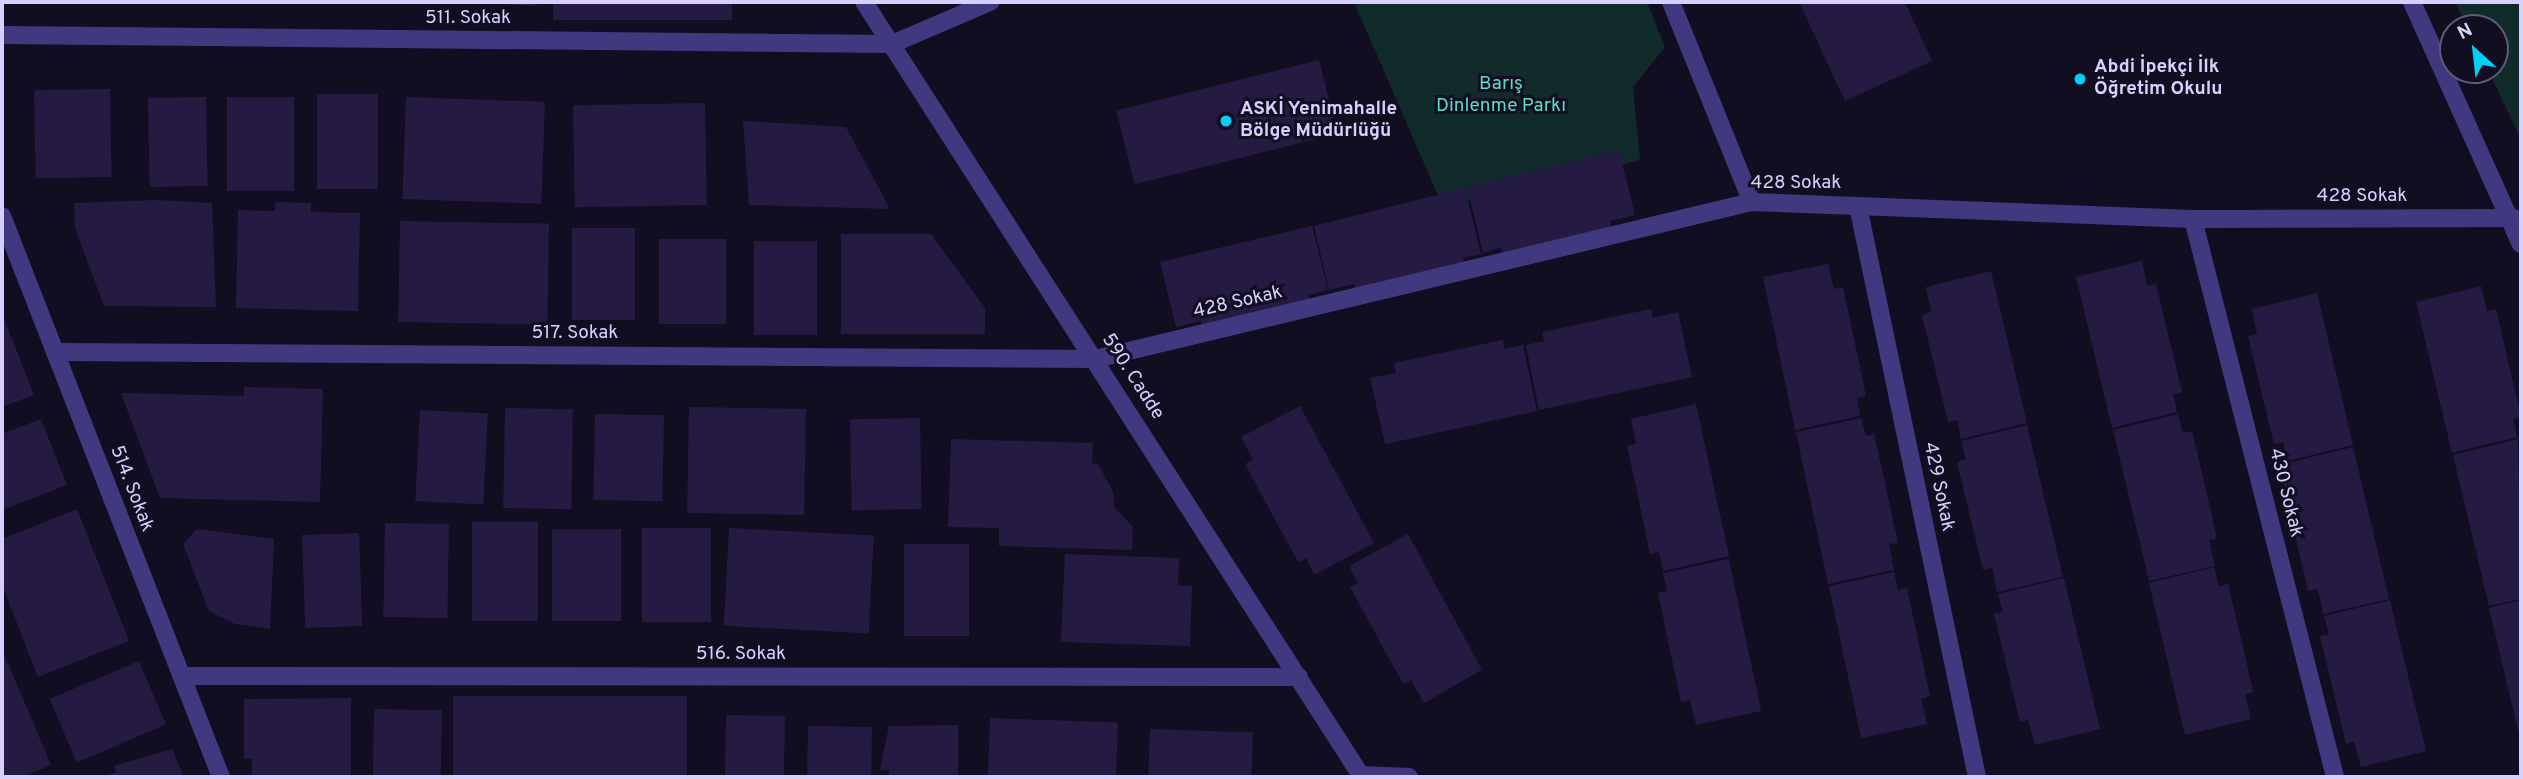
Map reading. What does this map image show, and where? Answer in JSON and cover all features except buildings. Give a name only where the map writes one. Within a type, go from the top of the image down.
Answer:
[{"type":"street","name":"590. Cadde","points":[[864,2],[1362,776]]},
{"type":"street","points":[[892,44],[990,2]]},
{"type":"street","points":[[1671,2],[1752,202]]},
{"type":"street","points":[[2412,2],[2514,218],[2521,244]]},
{"type":"street","name":"511. Sokak","points":[[2,35],[892,44]]},
{"type":"street","name":"428 Sokak","points":[[1096,359],[1752,202],[2193,219],[2514,218]]},
{"type":"street","name":"429 Sokak","points":[[1858,206],[1977,777]]},
{"type":"street","name":"514. Sokak","points":[[2,215],[221,777]]},
{"type":"street","name":"430 Sokak","points":[[2193,219],[2335,777]]},
{"type":"street","name":"517. Sokak","points":[[55,352],[1096,359]]},
{"type":"street","name":"516. Sokak","points":[[182,676],[1299,677]]},
{"type":"street","points":[[1362,776],[1409,777]]},
{"type":"green space","name":"Barış Dinlenme Parkı","points":[[1354,2],[1647,2],[1665,47],[1633,87],[1640,160],[1443,207]]},
{"type":"green space","points":[[2455,2],[2521,2],[2521,139],[2495,84],[2509,84],[2509,14],[2461,14]]},
{"type":"place","name":"Abdi İpekçi İlk Öğretim Okulu","points":[[2080,79]]},
{"type":"place","name":"ASKİ Yenimahalle Bölge Müdürlüğü","points":[[1226,121]]}]
